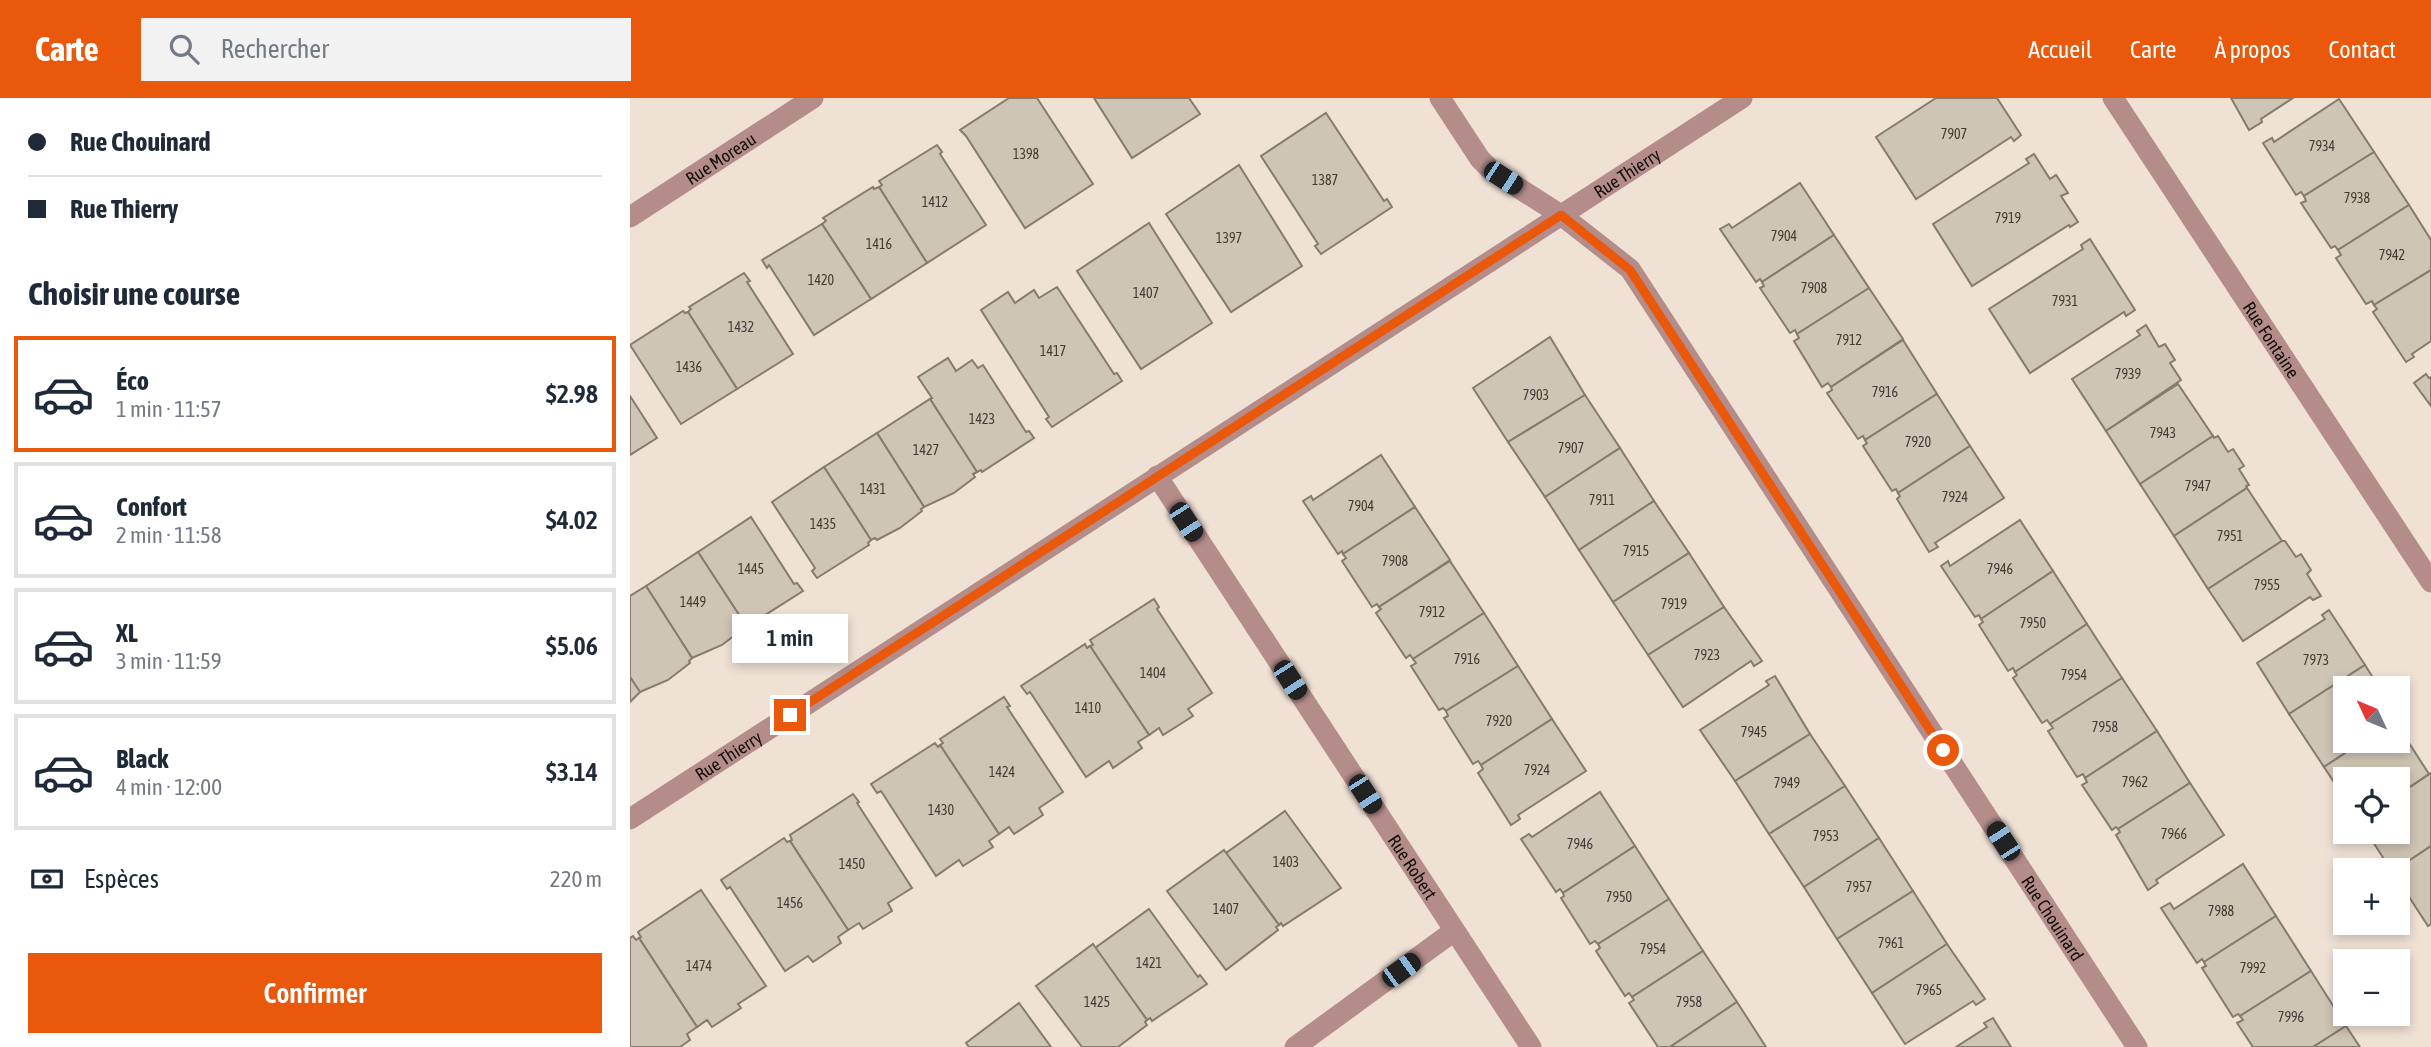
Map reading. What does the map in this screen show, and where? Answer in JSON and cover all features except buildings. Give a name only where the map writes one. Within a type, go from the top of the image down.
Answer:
[{"type":"street","name":"Rue Chouinard","points":[[1440,98],[1486,165],[1561,215],[1630,270],[2137,1047]]},
{"type":"street","name":"Rue Thierry","points":[[630,818],[1742,98]]},
{"type":"street","name":"Rue Fontaine","points":[[2113,98],[2431,582]]},
{"type":"street","name":"Rue Moreau","points":[[630,216],[808,99]]},
{"type":"street","name":"Rue Robert","points":[[1157,476],[1531,1047]]},
{"type":"street","points":[[1295,1047],[1454,931]]},
{"type":"route","points":[[790,715],[1561,215],[1630,270],[1943,750]]}]
